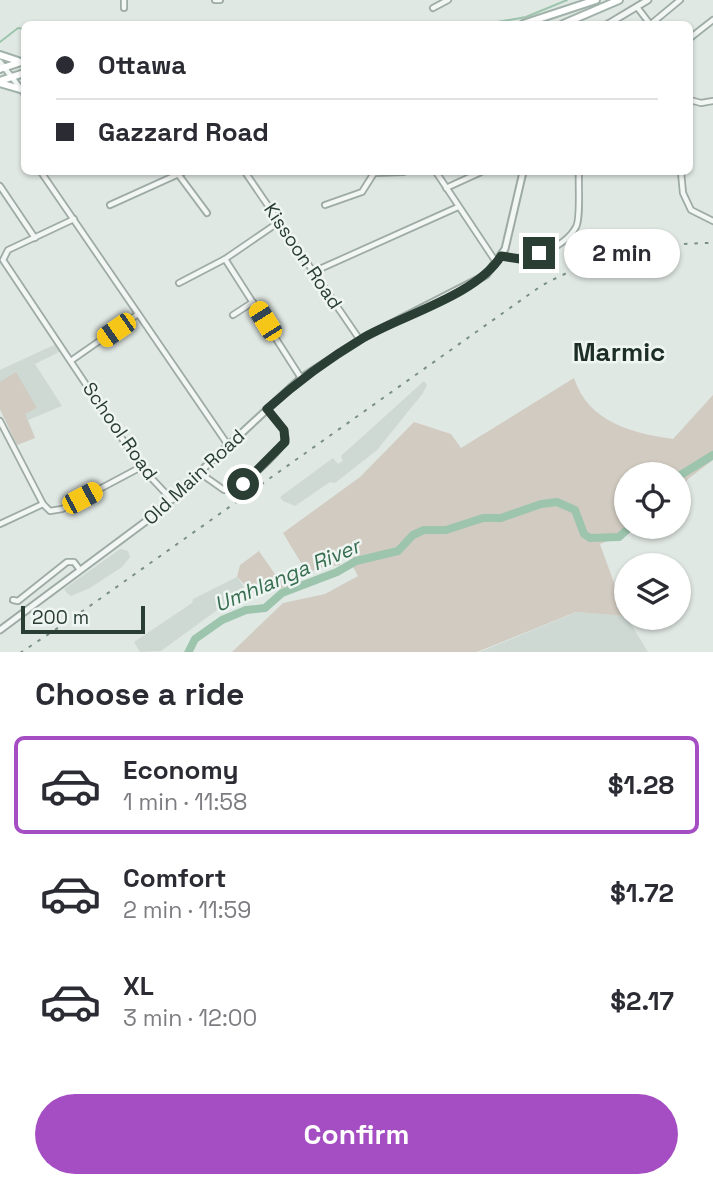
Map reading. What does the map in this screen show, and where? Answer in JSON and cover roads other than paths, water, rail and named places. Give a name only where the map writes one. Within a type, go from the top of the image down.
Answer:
[{"type":"main road","points":[[532,21],[596,0]]},
{"type":"main road","points":[[569,21],[619,0]]},
{"type":"main road","points":[[0,55],[10,60],[21,61]]},
{"type":"main road","points":[[1,66],[21,62]]},
{"type":"main road","points":[[0,82],[21,73]]},
{"type":"main road","points":[[0,82],[21,91]]},
{"type":"street","points":[[124,0],[124,8]]},
{"type":"street","points":[[433,8],[448,0]]},
{"type":"street","points":[[613,21],[648,0]]},
{"type":"street","points":[[654,21],[680,0]]},
{"type":"street","points":[[637,7],[648,21]]},
{"type":"street","points":[[693,36],[713,20]]},
{"type":"street","points":[[1,66],[21,90]]},
{"type":"street","points":[[693,101],[701,103],[713,101]]},
{"type":"street","points":[[43,175],[228,445]]},
{"type":"street","points":[[110,205],[176,175]]},
{"type":"street","points":[[181,175],[206,213]]},
{"type":"street","name":"Kissoon Road","points":[[247,175],[360,340]]},
{"type":"street","points":[[325,205],[362,192],[371,175]]},
{"type":"street","points":[[438,175],[497,262]]},
{"type":"street","points":[[446,188],[474,175]]},
{"type":"street","name":"Old Main Road","points":[[0,630],[166,505],[170,497],[200,473],[301,378],[360,340],[468,286],[497,262],[501,256],[522,175]]},
{"type":"street","points":[[501,256],[513,260],[528,257],[555,245],[574,230],[578,219],[579,175]]},
{"type":"street","points":[[681,175],[683,193],[691,210],[713,221]]},
{"type":"street","points":[[0,186],[35,238],[74,219]]},
{"type":"street","points":[[313,272],[458,206]]},
{"type":"street","points":[[179,282],[225,259],[279,222]]},
{"type":"street","name":"School Road","points":[[35,238],[8,250],[3,256],[4,262],[141,467],[170,497]]},
{"type":"street","points":[[225,259],[301,378]]},
{"type":"street","points":[[233,315],[253,302]]},
{"type":"street","name":"School Road","points":[[72,360],[138,314]]},
{"type":"street","points":[[200,473],[224,490],[237,488],[248,480],[286,439],[284,430],[267,409]]},
{"type":"street","points":[[0,421],[43,504],[50,511],[57,511],[141,467]]},
{"type":"street","points":[[0,524],[43,504]]},
{"type":"street","points":[[13,600],[18,601],[67,562],[74,562],[80,570]]},
{"type":"waterway","points":[[503,21],[526,17],[567,0]]},
{"type":"waterway","points":[[0,42],[21,28]]},
{"type":"waterway","name":"Umhlanga River","points":[[691,469],[713,455]]},
{"type":"waterway","name":"Umhlanga River","points":[[188,652],[195,639],[222,620],[246,610],[265,608],[282,593],[337,572],[356,561],[398,551],[413,535],[424,530],[446,530],[483,518],[501,518],[541,504],[557,502],[575,510],[584,534],[590,538],[614,537]]},
{"type":"railway","points":[[22,652],[541,286],[582,267],[624,253],[713,243]]},
{"type":"district","name":"Marmic","points":[[619,352]]}]
